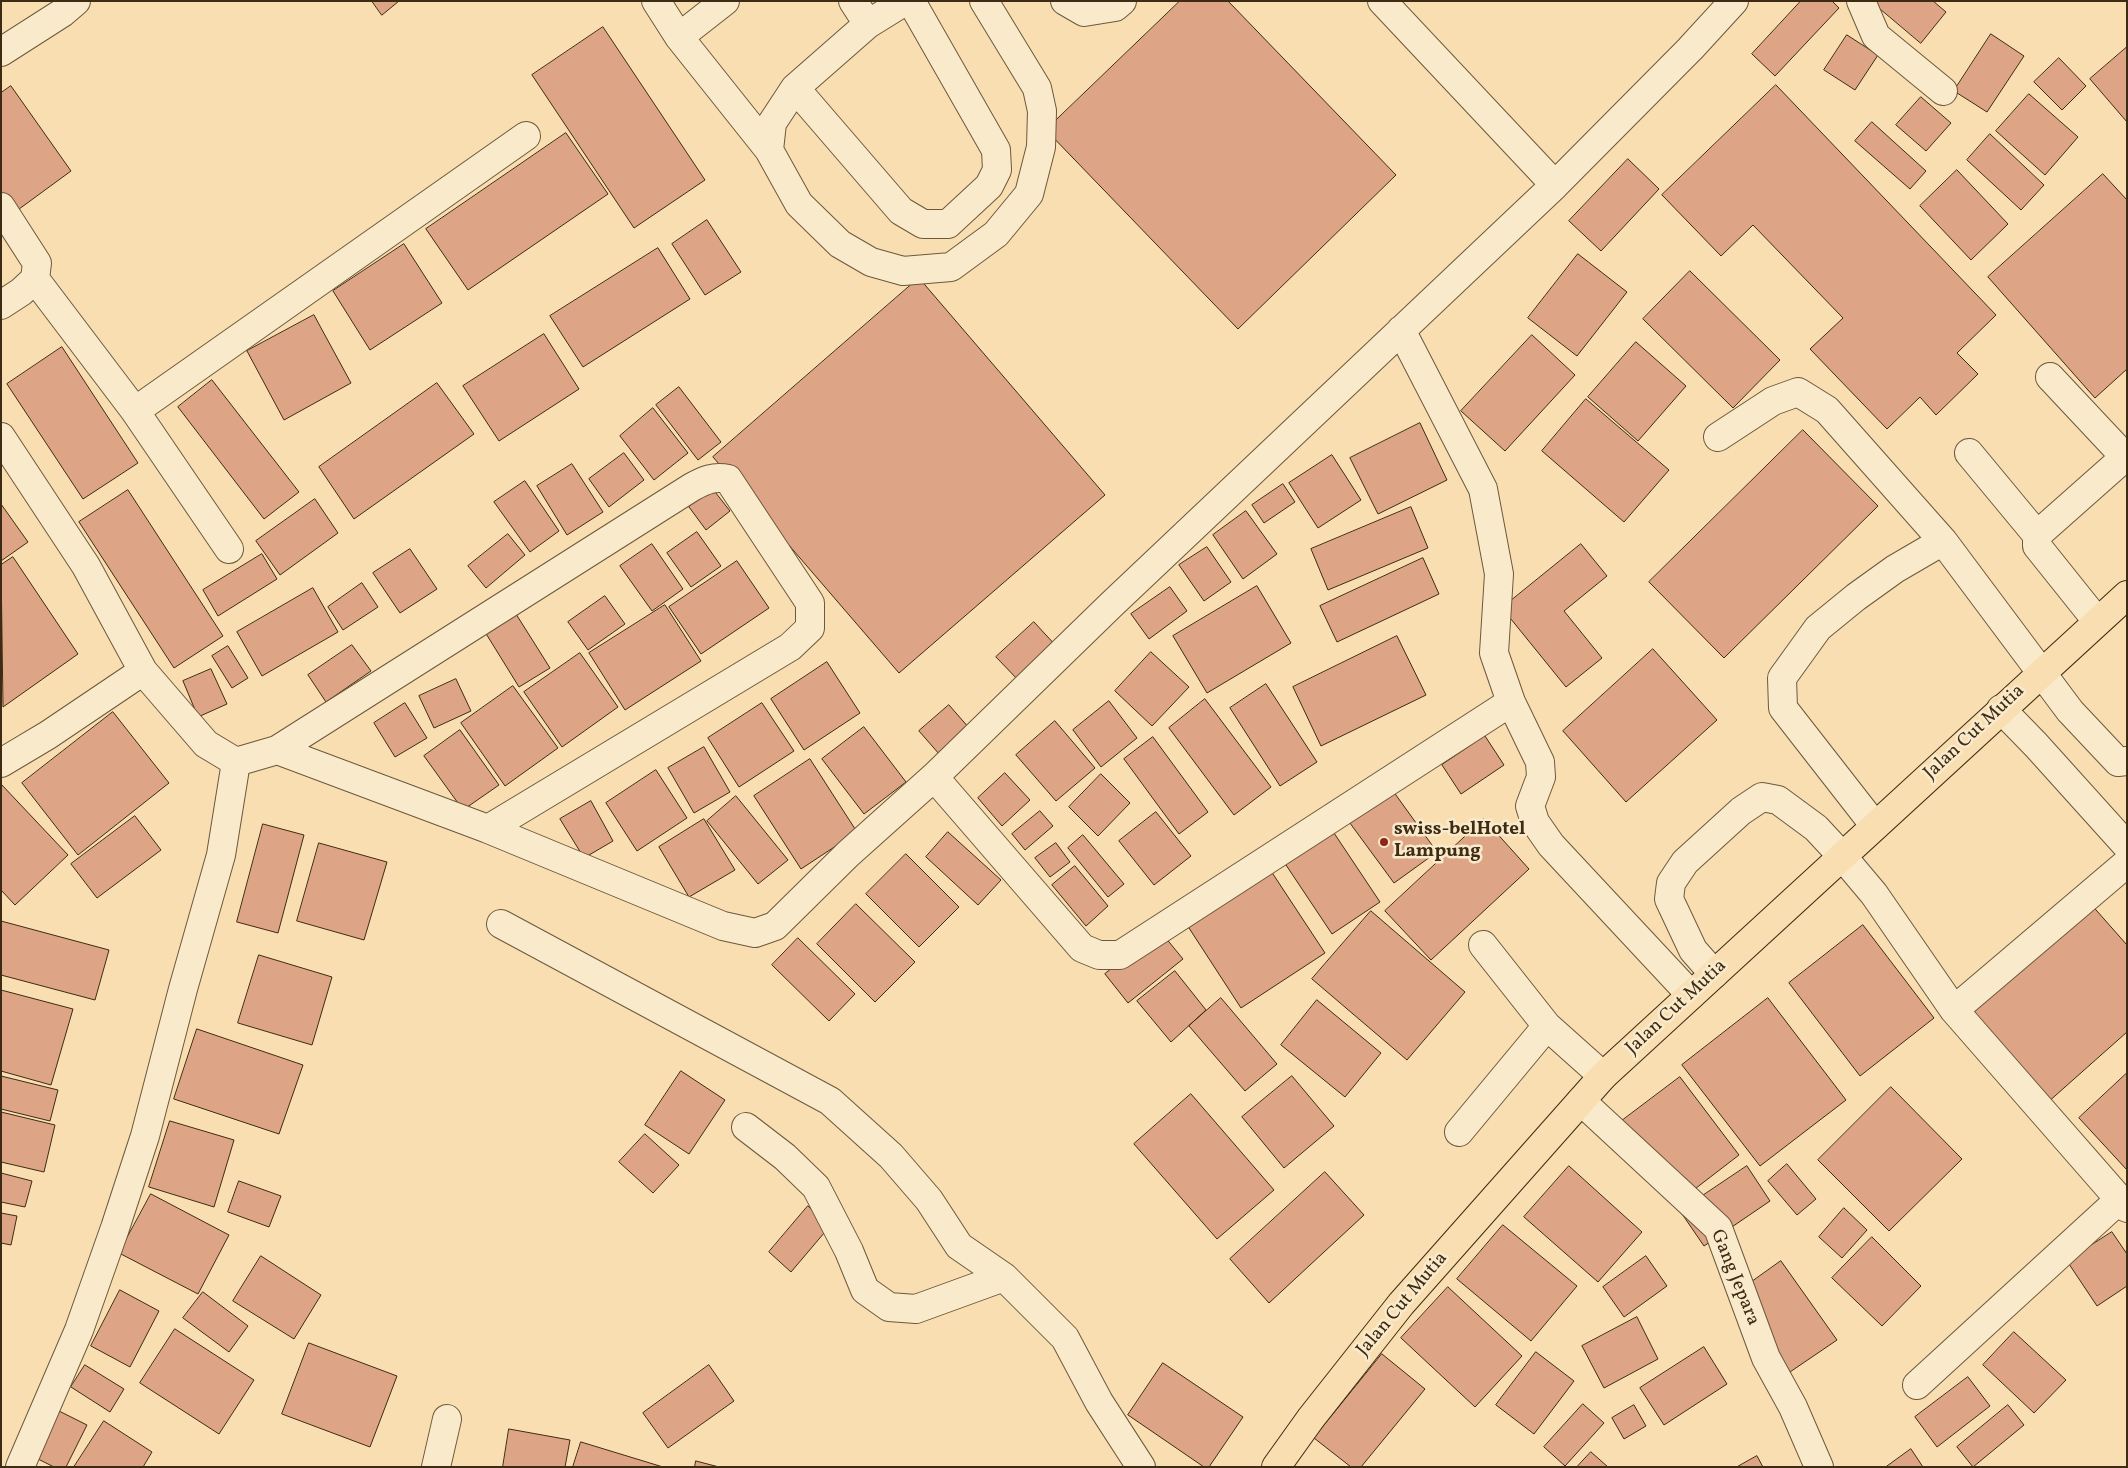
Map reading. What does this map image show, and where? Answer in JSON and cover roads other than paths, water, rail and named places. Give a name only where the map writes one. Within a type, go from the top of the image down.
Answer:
[{"type":"main road","name":"Jalan Cut Mutia","points":[[1276,1467],[1311,1418],[1402,1304],[1603,1076],[2127,595]]},
{"type":"street","points":[[1,52],[62,13],[76,1]]},
{"type":"street","points":[[656,1],[679,37],[769,150],[799,204],[840,244],[871,262],[903,271],[951,267],[996,234],[1029,194],[1040,148],[1042,111],[1037,88],[984,1]]},
{"type":"street","points":[[679,37],[725,1]]},
{"type":"street","points":[[853,1],[868,24]]},
{"type":"street","points":[[769,150],[772,123],[795,88],[868,24],[905,1]]},
{"type":"street","points":[[795,88],[901,211],[923,224],[948,224],[989,186],[997,170],[996,150],[911,1]]},
{"type":"street","points":[[1065,1],[1084,12],[1115,8],[1122,1]]},
{"type":"street","points":[[1382,1],[1555,185]]},
{"type":"street","points":[[277,750],[488,829],[723,926],[754,933],[775,926],[848,854],[934,777],[1111,605],[1555,185],[1690,49],[1734,1]]},
{"type":"street","points":[[1861,1],[1876,36],[1943,91]]},
{"type":"street","points":[[135,411],[526,136]]},
{"type":"street","points":[[1,207],[37,263],[35,279],[21,292],[1,305]]},
{"type":"street","points":[[35,279],[135,411],[229,549]]},
{"type":"street","points":[[1401,330],[1483,489],[1499,574],[1494,653],[1512,702],[1540,762],[1541,776],[1530,806],[1535,822],[1551,845],[1691,995]]},
{"type":"street","points":[[2037,535],[2126,458],[2050,377]]},
{"type":"street","points":[[1718,437],[1773,401],[1798,392],[1826,410],[1943,541],[2070,712],[2124,765]]},
{"type":"street","points":[[1,437],[86,566],[143,670],[206,744],[236,762],[277,750],[699,483],[717,476],[728,479],[810,603],[810,628],[790,647],[488,829]]},
{"type":"street","points":[[1968,454],[2037,535],[2037,546],[2097,621]]},
{"type":"street","points":[[1875,826],[1783,708],[1782,678],[1818,628],[1895,569],[1943,541]]},
{"type":"street","points":[[1,763],[48,735],[143,670]]},
{"type":"street","points":[[934,777],[1082,948],[1099,955],[1120,955],[1512,702]]},
{"type":"street","points":[[2001,709],[2127,846]]},
{"type":"street","points":[[20,1467],[79,1330],[145,1136],[183,989],[221,855],[236,762]]},
{"type":"street","points":[[1714,974],[1693,950],[1669,898],[1670,883],[1685,862],[1741,811],[1762,797],[1778,800],[1816,828],[1842,856],[1874,894],[1954,1010],[2123,1204],[1917,1385]]},
{"type":"street","points":[[1954,1010],[2127,863]]},
{"type":"street","points":[[501,924],[830,1102],[891,1156],[929,1200],[959,1246],[1004,1277],[1065,1338],[1100,1402],[1141,1467]]},
{"type":"street","points":[[1483,946],[1547,1026],[1603,1076]]},
{"type":"street","points":[[1459,1132],[1547,1026]]},
{"type":"street","name":"Gang Jepara","points":[[1581,1101],[1718,1228],[1766,1358],[1793,1408],[1819,1467]]},
{"type":"street","points":[[746,1127],[785,1157],[816,1187],[849,1251],[866,1290],[889,1307],[916,1309],[1004,1277]]},
{"type":"street","points":[[436,1467],[447,1419]]},
{"type":"place","name":"swiss-belHotel Lampung","points":[[1384,842]]}]
